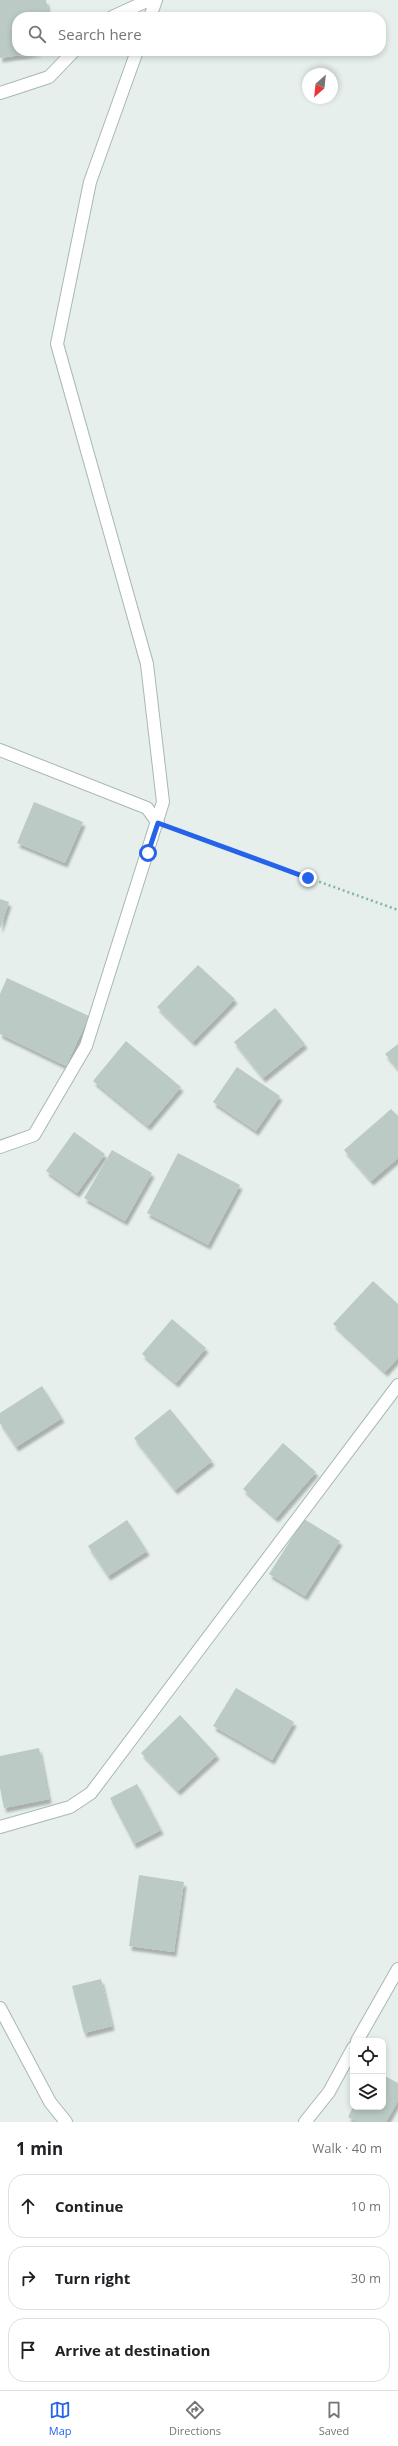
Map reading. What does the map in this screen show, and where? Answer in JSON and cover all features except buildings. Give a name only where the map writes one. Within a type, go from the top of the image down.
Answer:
[{"type":"street","points":[[123,12],[149,0]]},
{"type":"street","points":[[152,12],[156,0]]},
{"type":"street","points":[[0,93],[49,76],[69,56]]},
{"type":"street","points":[[0,1147],[34,1135],[86,1046],[158,823],[163,802],[147,664],[57,344],[90,182],[135,56]]},
{"type":"street","points":[[0,750],[147,808],[158,823]]},
{"type":"street","points":[[0,1826],[70,1807],[91,1793],[398,1385]]},
{"type":"street","points":[[359,2038],[398,1969]]},
{"type":"street","points":[[0,2008],[50,2102],[66,2122]]},
{"type":"street","points":[[305,2122],[328,2092],[350,2053]]},
{"type":"path","points":[[158,823],[398,910]]},
{"type":"route","points":[[148,853],[158,823],[308,878]]}]
